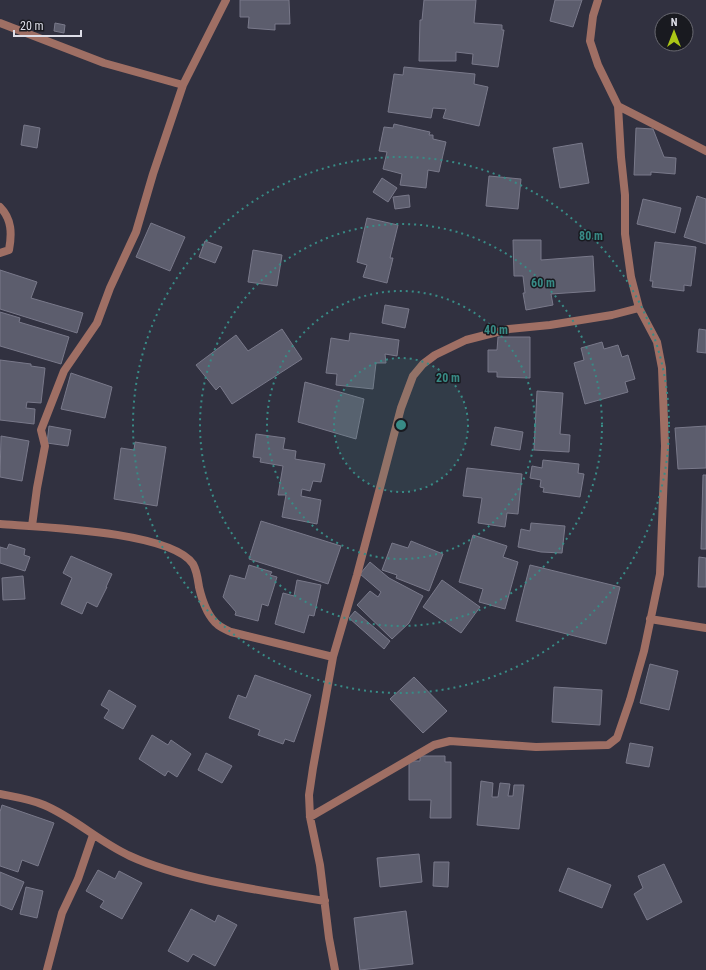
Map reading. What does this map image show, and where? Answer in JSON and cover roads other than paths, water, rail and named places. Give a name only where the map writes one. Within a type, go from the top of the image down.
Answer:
[{"type":"street","points":[[32,526],[45,446],[41,430],[64,371],[97,323],[110,288],[136,232],[153,174],[184,85],[226,0]]},
{"type":"street","points":[[310,817],[434,745],[450,741],[486,742],[536,747],[608,745],[617,738],[644,651],[660,574],[665,446],[662,368],[657,342],[639,308],[631,277],[625,234],[625,195],[618,106],[598,65],[590,41],[592,16],[598,0]]},
{"type":"street","points":[[0,23],[104,63],[184,85]]},
{"type":"street","points":[[618,106],[706,151]]},
{"type":"street","points":[[0,207],[5,212],[10,222],[12,235],[10,250],[0,253]]},
{"type":"street","points":[[334,970],[320,865],[310,817],[309,796],[333,657],[357,575],[401,408],[413,376],[423,364],[435,355],[466,340],[509,329],[550,325],[612,315],[639,308]]},
{"type":"street","points":[[0,524],[107,532],[164,545],[185,555],[193,564],[197,574],[202,599],[207,610],[217,624],[231,632],[333,657]]},
{"type":"street","points":[[650,619],[706,628]]},
{"type":"street","points":[[0,794],[20,797],[44,805],[68,818],[93,836],[130,856],[176,873],[253,890],[324,901]]},
{"type":"street","points":[[47,970],[62,913],[78,879],[93,836]]}]
